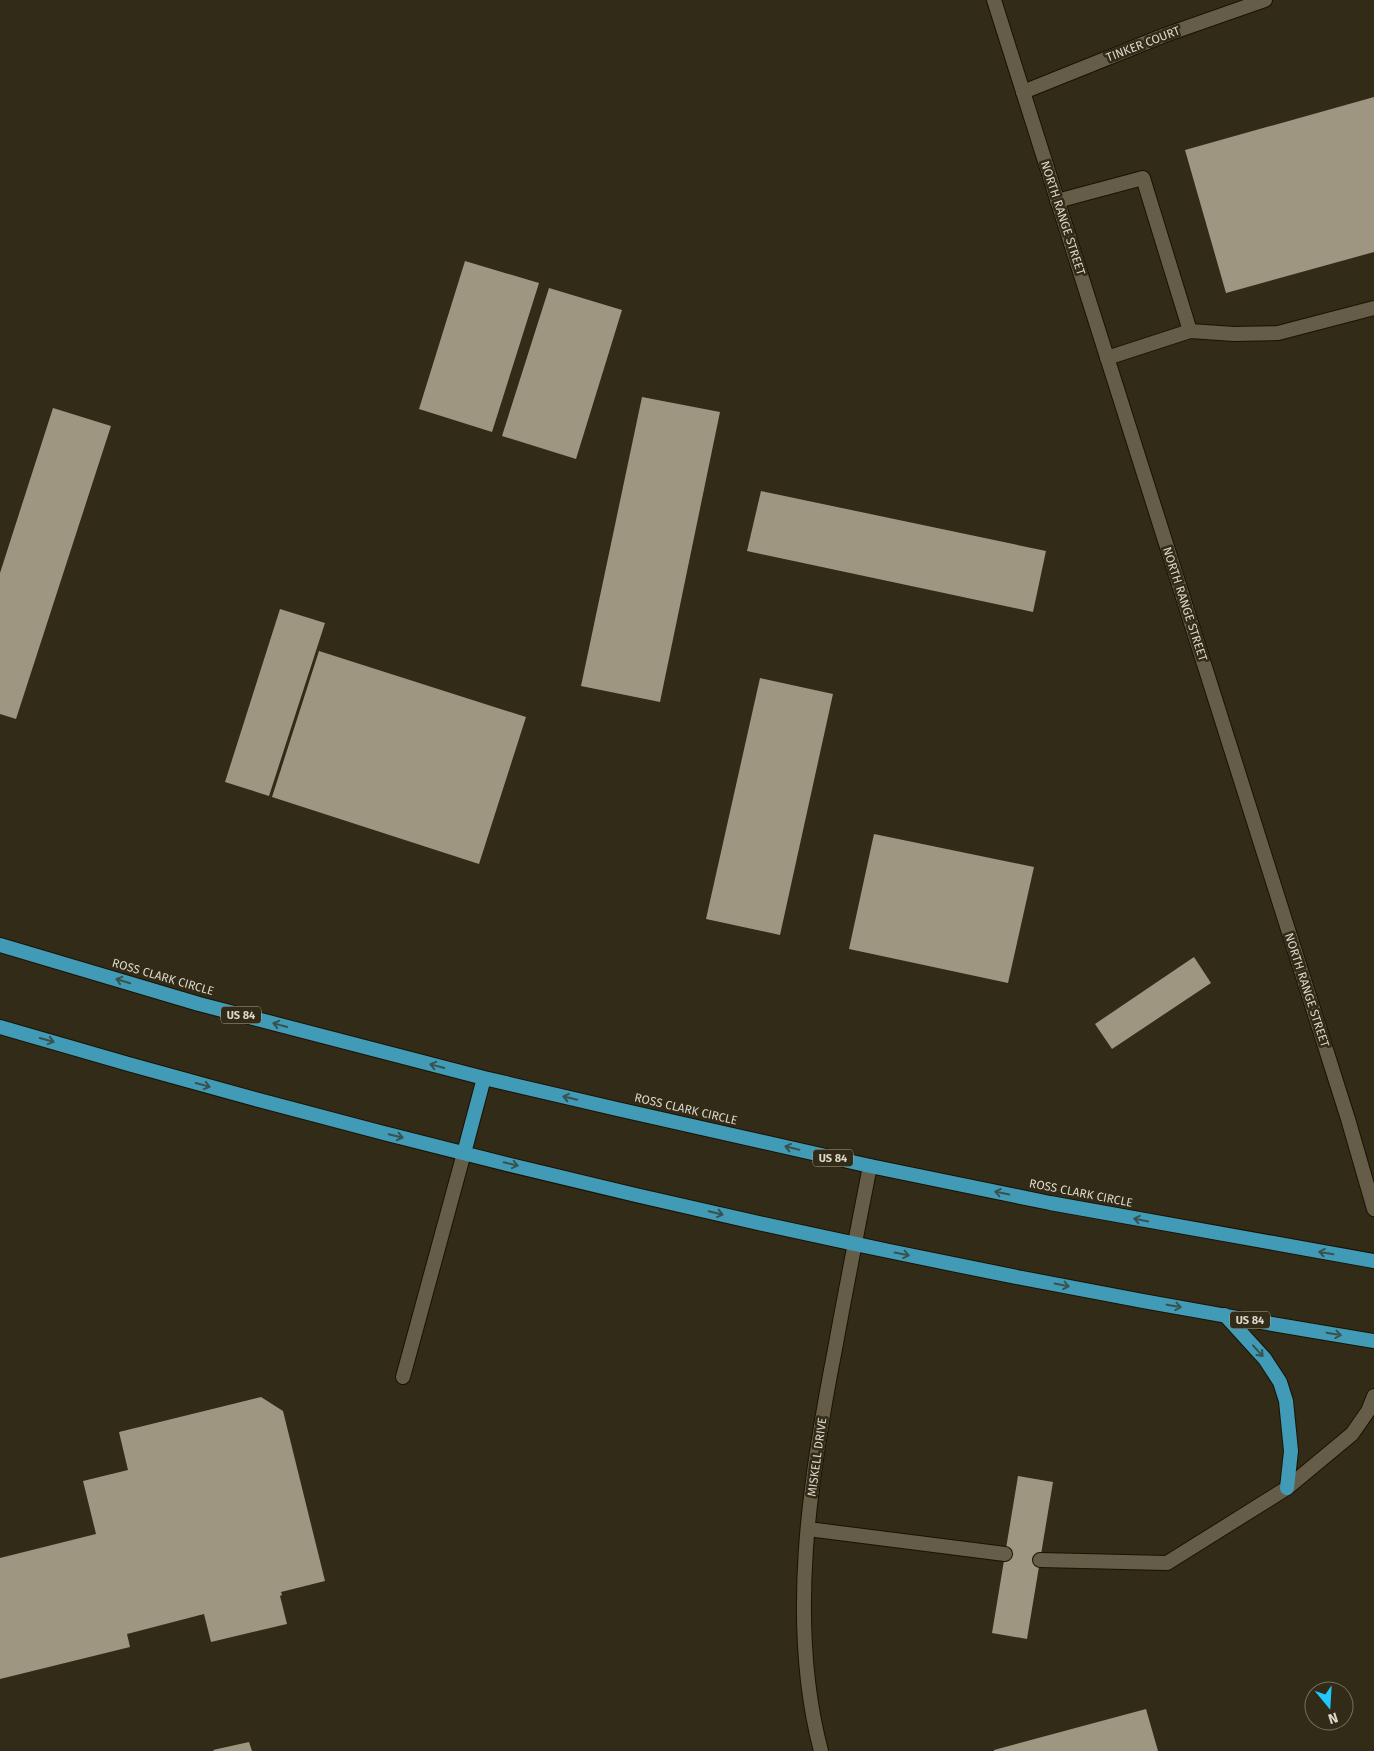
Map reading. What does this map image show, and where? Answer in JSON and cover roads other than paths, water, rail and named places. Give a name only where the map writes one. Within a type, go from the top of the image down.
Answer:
[{"type":"highway","name":"ROSS CLARK CIRCLE","points":[[0,945],[199,1004],[484,1078],[870,1166],[1059,1204],[1374,1261]]},
{"type":"highway","name":"US 84","points":[[0,1027],[154,1072],[348,1124],[668,1203],[854,1244],[1126,1298],[1374,1341]]},
{"type":"highway","points":[[464,1153],[484,1078]]},
{"type":"highway","points":[[1225,1315],[1265,1359],[1280,1382],[1286,1401],[1291,1451],[1287,1488]]},
{"type":"street","name":"NORTH RANGE STREET","points":[[994,0],[1348,1119],[1374,1209]]},
{"type":"street","name":"TINKER COURT","points":[[1023,92],[1165,35],[1265,0]]},
{"type":"street","points":[[1057,201],[1142,178],[1190,331]]},
{"type":"street","points":[[1107,358],[1190,331],[1234,334],[1278,333],[1374,308]]},
{"type":"street","points":[[403,1377],[464,1153]]},
{"type":"street","name":"MISKELL DRIVE","points":[[821,1751],[810,1696],[805,1648],[804,1598],[808,1529],[815,1462],[826,1392],[870,1166]]},
{"type":"street","points":[[1040,1560],[1167,1563],[1287,1488],[1352,1434],[1368,1411],[1374,1396]]},
{"type":"street","points":[[808,1529],[1005,1554]]}]
